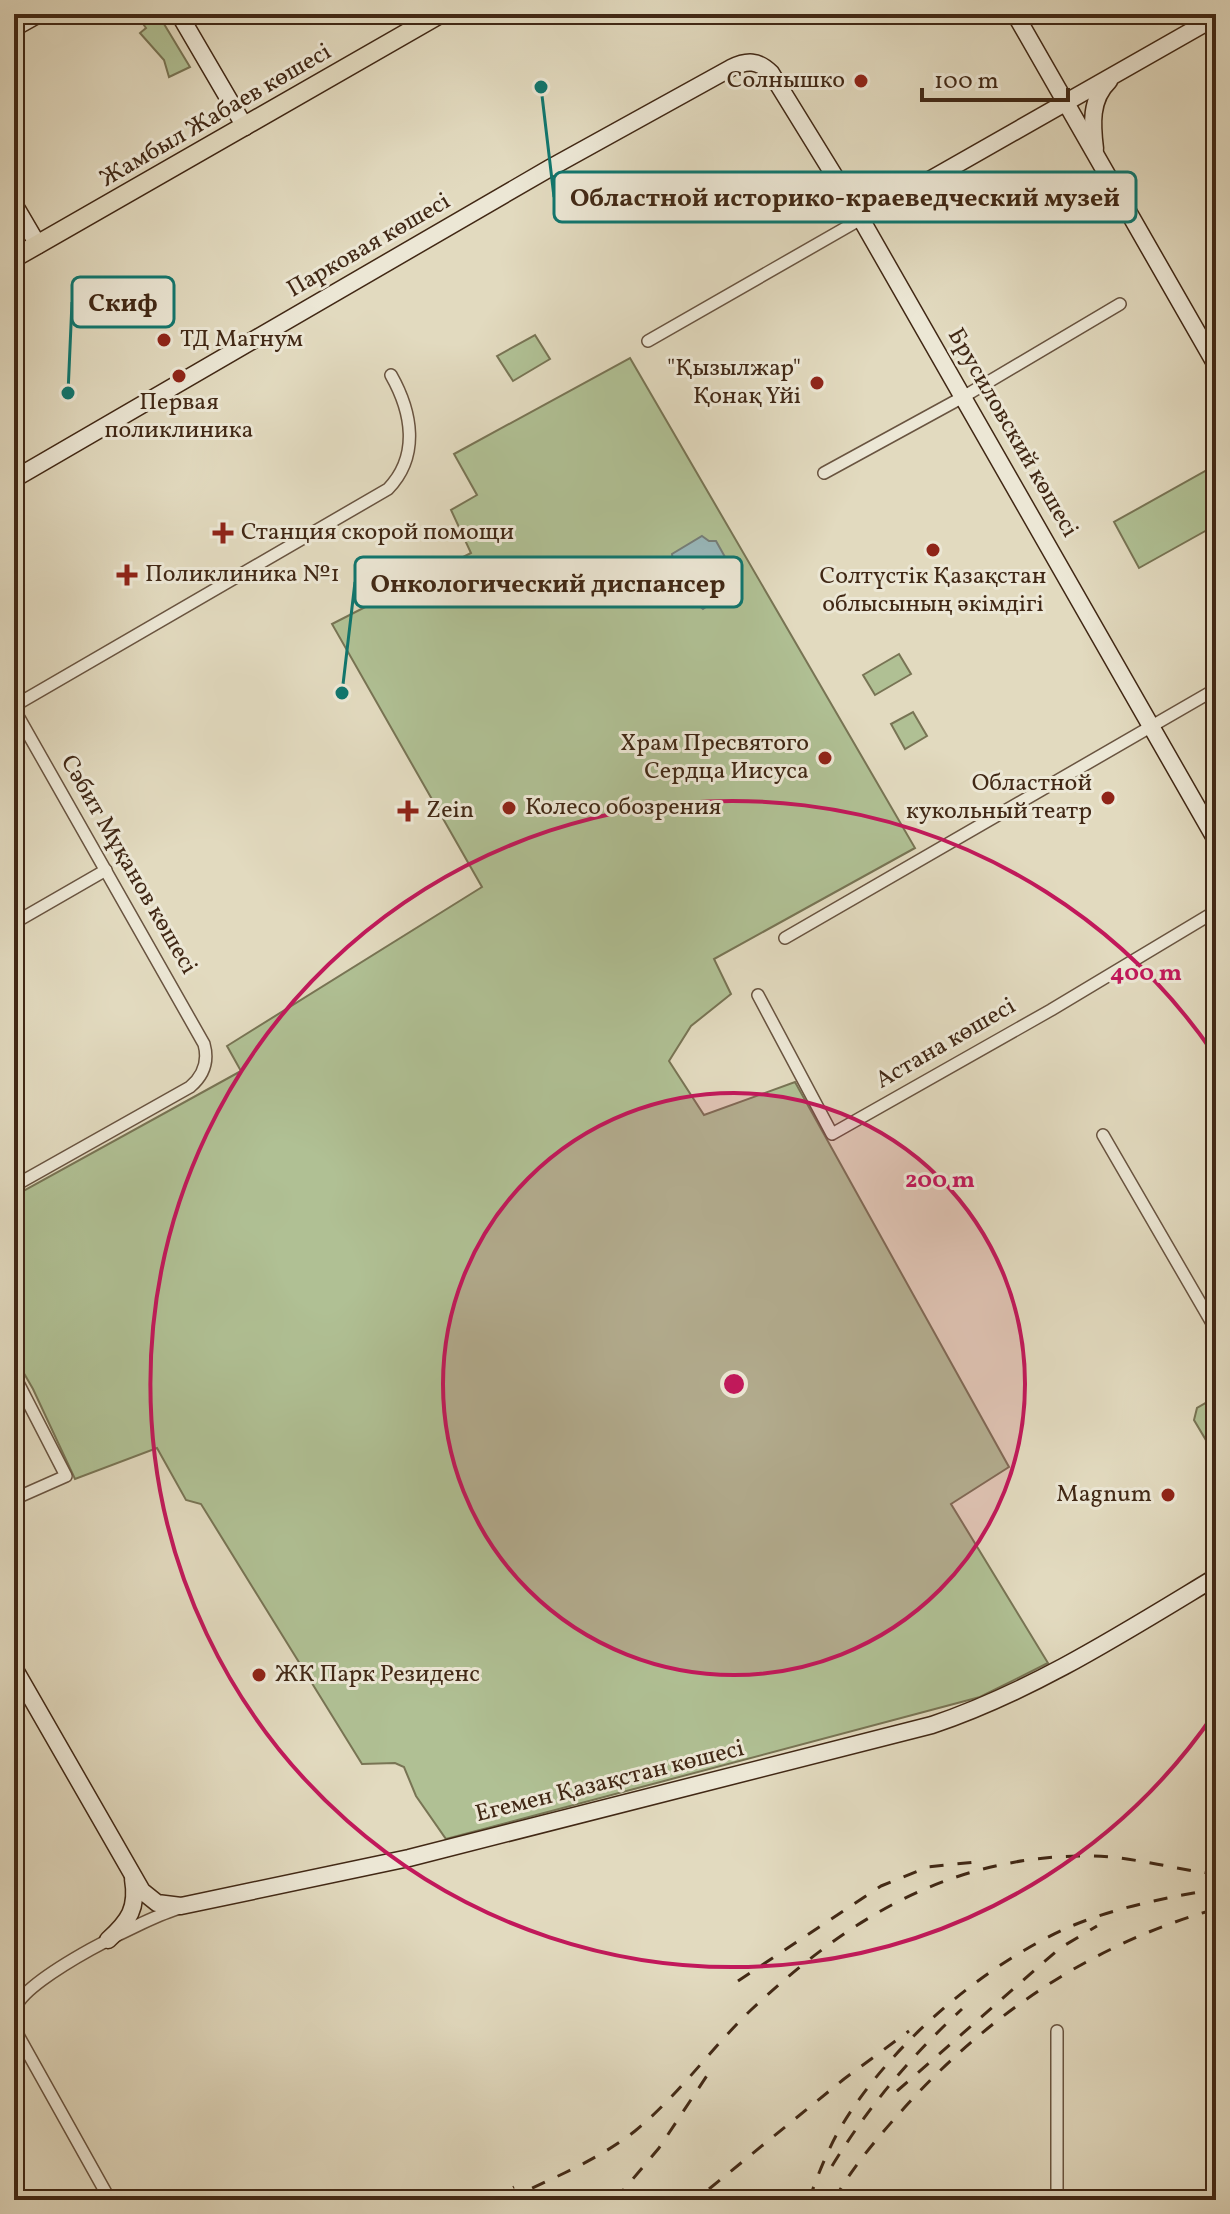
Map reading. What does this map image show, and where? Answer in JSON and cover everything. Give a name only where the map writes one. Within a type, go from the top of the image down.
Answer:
[{"type":"main road","name":"Жамбыл Жабаев көшесі","points":[[14,258],[440,14]]},
{"type":"street","points":[[14,28],[39,14]]},
{"type":"street","points":[[179,14],[245,127]]},
{"type":"street","points":[[1015,14],[1216,365]]},
{"type":"street","points":[[648,341],[1216,17]]},
{"type":"street","name":"Брусиловский көшесі","points":[[752,62],[771,73],[861,219],[1216,840]]},
{"type":"street","name":"Парковая көшесі","points":[[14,479],[550,168],[731,68],[752,62]]},
{"type":"street","points":[[1095,154],[1092,129],[1095,106],[1103,87],[1116,74]]},
{"type":"street","points":[[14,204],[38,245]]},
{"type":"street","points":[[824,473],[963,397],[1120,304]]},
{"type":"street","points":[[14,707],[388,489],[403,470],[410,439],[406,405],[391,375]]},
{"type":"street","points":[[785,938],[1216,689]]},
{"type":"street","name":"Сәбит Мұқанов көшесі","points":[[14,707],[204,1044],[205,1067],[190,1087],[14,1186]]},
{"type":"street","points":[[14,923],[106,870]]},
{"type":"street","name":"Астана көшесі","points":[[758,995],[832,1134],[1051,1010],[1216,911]]},
{"type":"street","points":[[1103,1135],[1216,1330]]},
{"type":"street","points":[[14,1375],[18,1393],[66,1476],[14,1499]]},
{"type":"street","name":"Егемен Қазақстан көшесі","points":[[14,2012],[19,2001],[34,1985],[151,1918],[197,1904],[409,1858],[932,1725],[973,1711],[1069,1663],[1216,1577]]},
{"type":"street","points":[[14,1668],[146,1896],[157,1903],[175,1906],[197,1904]]},
{"type":"street","points":[[108,1940],[128,1921],[133,1911],[133,1877]]},
{"type":"street","points":[[14,2012],[19,2037],[110,2200]]},
{"type":"street","points":[[1057,2031],[1057,2200]]},
{"type":"street","points":[[1215,2095],[1216,2171]]},
{"type":"green space","points":[[136,14],[158,14],[190,67],[169,77],[164,60],[140,33],[146,28]]},
{"type":"green space","points":[[535,335],[550,359],[513,381],[497,356]]},
{"type":"green space","points":[[630,358],[915,848],[714,959],[731,994],[691,1026],[669,1061],[704,1115],[795,1082],[1009,1467],[951,1504],[1048,1663],[980,1697],[446,1839],[416,1796],[404,1767],[395,1763],[362,1764],[201,1504],[186,1500],[157,1448],[75,1479],[14,1356],[14,1196],[241,1071],[227,1046],[482,887],[332,624],[471,553],[451,510],[477,495],[454,454]]},
{"type":"green space","points":[[1216,465],[1216,525],[1139,568],[1114,522]]},
{"type":"green space","points":[[899,654],[911,674],[875,695],[863,675]]},
{"type":"green space","points":[[913,712],[927,736],[905,749],[891,724]]},
{"type":"green space","points":[[1216,1397],[1216,1457],[1194,1420],[1197,1408]]},
{"type":"water","points":[[702,536],[716,541],[734,573],[729,581],[731,589],[703,609],[698,605],[688,605],[668,568],[673,562],[672,554]]},
{"type":"railway","points":[[507,2200],[589,2160],[635,2131],[667,2102],[737,2024],[788,1977],[862,1922],[901,1900],[941,1882],[984,1869],[1030,1860],[1078,1856],[1113,1857],[1216,1874]]},
{"type":"railway","points":[[738,1981],[881,1886],[928,1867],[975,1862]]},
{"type":"railway","points":[[809,2200],[834,2140],[858,2101],[910,2040],[972,1985],[1040,1941],[1074,1925],[1126,1908],[1216,1889]]},
{"type":"railway","points":[[834,2200],[858,2163],[905,2107],[937,2073],[1008,2012],[1086,1962],[1128,1941],[1216,1909]]},
{"type":"railway","points":[[897,2091],[1060,1948],[1097,1926]]},
{"type":"railway","points":[[832,2166],[891,2083],[962,2009]]},
{"type":"railway","points":[[709,2189],[844,2079],[909,2031]]},
{"type":"railway","points":[[615,2200],[659,2148],[714,2065]]},
{"type":"railway","points":[[488,2200],[514,2187]]},
{"type":"place","name":"Солнышко","points":[[861,81]]},
{"type":"place","name":"Oбластной историко-краеведческий музей","points":[[541,87]]},
{"type":"place","name":"ТД Магнум","points":[[164,340]]},
{"type":"place","name":"Первая поликлиника","points":[[179,376]]},
{"type":"place","name":"\"Қызылжар\" Қонақ Үйі","points":[[817,383]]},
{"type":"place","name":"Скиф","points":[[68,393]]},
{"type":"place","name":"Станция скорой помощи","points":[[223,533]]},
{"type":"place","name":"Солтүстік Қазақстан облысының әкімдігі","points":[[933,550]]},
{"type":"place","name":"Поликлиника №1","points":[[127,575]]},
{"type":"place","name":"Онкологический диспансер","points":[[342,693]]},
{"type":"place","name":"Храм Пресвятого Сердца Иисуса","points":[[825,758]]},
{"type":"place","name":"Областной кукольный театр","points":[[1108,798]]},
{"type":"place","name":"Колесо обозрения","points":[[509,808]]},
{"type":"place","name":"Zein","points":[[408,811]]},
{"type":"place","name":"Magnum","points":[[1168,1495]]},
{"type":"place","name":"ЖК Парк Резиденс","points":[[259,1675]]}]
